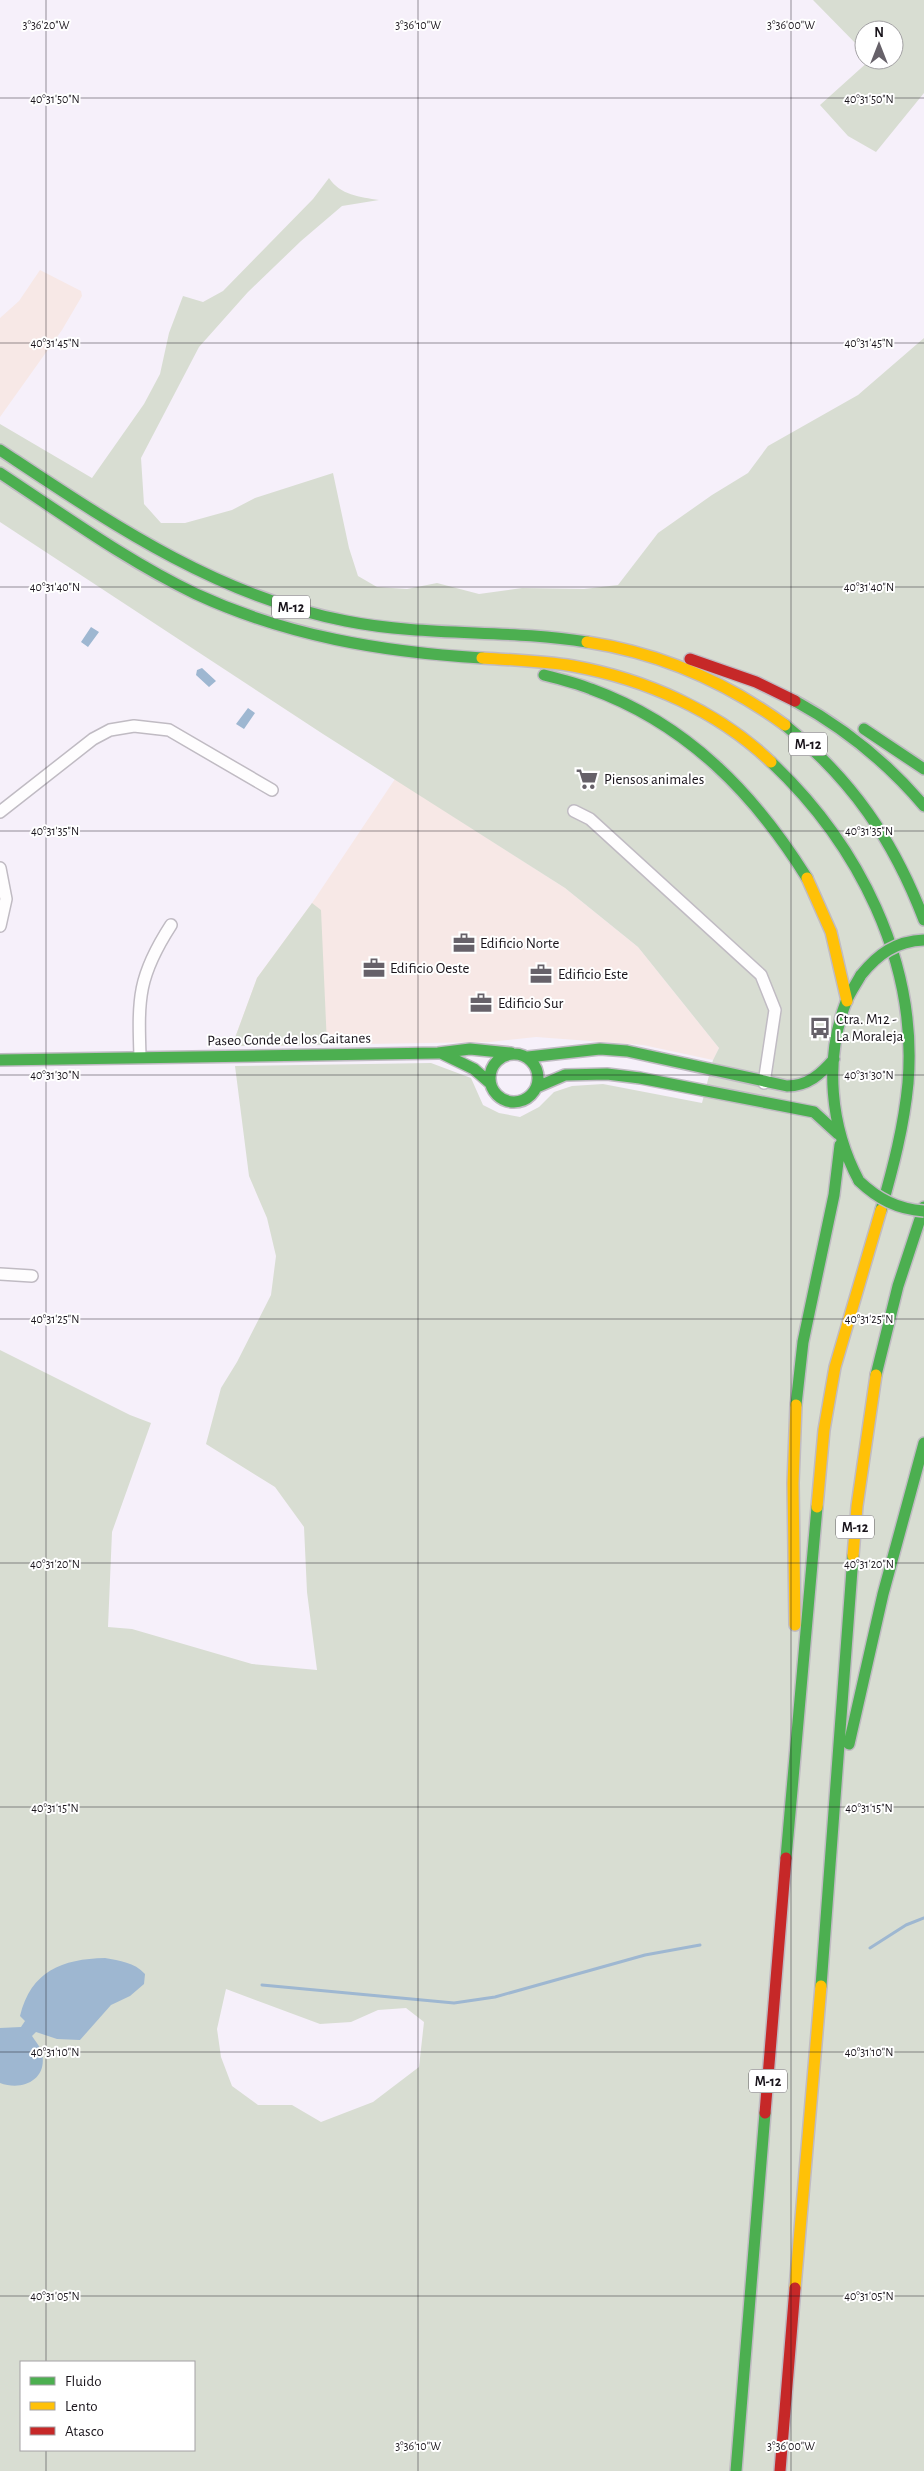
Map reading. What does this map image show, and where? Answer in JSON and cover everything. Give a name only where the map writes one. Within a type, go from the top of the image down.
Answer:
[{"type":"main road","name":"M-12","points":[[0,450],[169,557],[212,578],[268,600],[314,614],[390,628],[579,640],[620,648],[682,666],[733,691],[758,706],[806,742],[839,773],[865,806],[892,847],[908,879],[924,920]]},
{"type":"main road","name":"M-12","points":[[0,473],[180,585],[257,618],[342,642],[393,651],[575,667],[642,685],[696,709],[756,748],[784,771],[834,830],[869,891],[882,920],[896,963],[908,1033],[906,1108],[888,1187],[844,1324],[833,1370],[819,1471],[736,2471]]},
{"type":"main road","points":[[620,648],[640,645],[714,666],[797,696],[840,715]]},
{"type":"main road","points":[[497,660],[517,669],[579,684],[627,704],[685,739],[734,781],[771,823],[817,897],[835,944],[847,1001]]},
{"type":"main road","points":[[749,678],[826,718],[861,742],[892,768],[924,806]]},
{"type":"main road","points":[[856,724],[924,768]]},
{"type":"main road","points":[[800,1690],[796,1668],[791,1486],[796,1407],[803,1342],[833,1203],[839,1139],[833,1079],[834,1059],[847,1001],[861,975],[872,960],[886,949],[902,942],[924,940]]},
{"type":"main road","points":[[834,1059],[823,1072],[810,1081],[795,1086],[764,1083],[641,1053],[612,1049],[588,1048],[541,1058],[511,1053],[501,1057],[494,1064],[490,1073],[490,1083],[500,1098],[508,1102],[526,1100],[537,1087],[565,1076],[607,1074],[640,1078],[814,1112],[839,1139],[847,1163],[859,1181],[874,1196],[895,1207],[924,1209]]},
{"type":"main road","name":"Paseo Conde de los Gaitanes","points":[[0,1060],[140,1056],[438,1053],[470,1050],[511,1053]]},
{"type":"main road","name":"Paseo Conde de los Gaitanes","points":[[438,1053],[465,1063],[485,1076],[490,1083]]},
{"type":"main road","points":[[528,1057],[538,1070],[537,1087]]},
{"type":"main road","name":"M-12","points":[[780,2471],[832,1855],[836,1765],[860,1487],[876,1371],[898,1286],[924,1209]]},
{"type":"main road","points":[[832,1855],[839,1827],[852,1728],[896,1540],[924,1443]]},
{"type":"street","points":[[0,812],[93,738],[110,730],[134,726],[169,730],[272,790]]},
{"type":"street","points":[[574,811],[590,819],[761,975],[775,1010],[764,1083]]},
{"type":"street","points":[[0,868],[6,899],[0,926]]},
{"type":"street","points":[[140,1056],[139,1008],[142,984],[149,961],[171,925]]},
{"type":"street","points":[[0,1274],[32,1276]]},
{"type":"shaded area","points":[[813,0],[924,0],[924,93],[876,152],[848,136],[820,105],[859,70],[904,70],[904,20],[854,20],[854,42]]},
{"type":"shaded area","points":[[329,178],[345,192],[379,200],[342,206],[301,241],[248,292],[199,347],[141,458],[144,504],[161,523],[185,523],[232,510],[255,498],[333,473],[349,548],[358,576],[377,587],[407,589],[437,583],[479,594],[522,588],[584,589],[618,585],[658,533],[712,495],[748,473],[768,446],[858,395],[924,338],[924,2471],[0,2471],[0,1350],[130,1415],[151,1423],[112,1532],[108,1627],[132,1629],[252,1664],[317,1670],[307,1592],[304,1527],[275,1487],[206,1444],[221,1388],[237,1362],[271,1295],[276,1256],[267,1218],[249,1176],[235,1066],[431,1063],[471,1078],[483,1105],[499,1113],[520,1117],[539,1107],[554,1092],[572,1086],[603,1084],[702,1103],[713,1060],[719,1048],[638,947],[565,888],[323,734],[0,522],[0,424],[92,478],[144,404],[160,374],[169,333],[183,296],[203,302],[223,291],[313,199]],"holes":[[[226,1989],[320,2024],[351,2022],[378,2010],[406,2008],[424,2022],[419,2067],[373,2102],[321,2122],[292,2105],[258,2105],[232,2086],[221,2057],[217,2029]]]},
{"type":"shaded area","points":[[40,270],[81,291],[82,296],[62,330],[0,417],[0,318],[19,301]]},
{"type":"shaded area","points":[[395,779],[565,888],[638,947],[719,1048],[713,1060],[643,1045],[536,1037],[490,1042],[232,1046],[257,978],[312,903]]},
{"type":"shaded area","points":[[312,903],[321,910],[327,1045],[232,1046],[257,978]]},
{"type":"water","points":[[91,627],[99,632],[88,647],[81,642]]},
{"type":"water","points":[[202,668],[216,681],[209,687],[196,675],[197,670]]},
{"type":"water","points":[[248,708],[255,713],[244,729],[236,724]]},
{"type":"water","points":[[105,1958],[126,1963],[141,1970],[145,1974],[144,1984],[130,1996],[111,2005],[80,2040],[57,2039],[36,2032],[32,2036],[41,2050],[43,2060],[42,2068],[38,2075],[26,2084],[18,2086],[0,2083],[0,2028],[21,2027],[25,2021],[20,2016],[25,2001],[40,1978],[51,1970],[75,1961]]},
{"type":"waterway","points":[[870,1948],[906,1925],[924,1918]]},
{"type":"waterway","points":[[262,1985],[454,2003],[495,1997],[645,1955],[700,1945]]},
{"type":"traffic: fast","points":[[0,450],[123,529],[208,575],[252,594],[298,609],[346,621],[376,626],[527,635],[587,642]]},
{"type":"traffic: fast","points":[[0,473],[145,567],[196,594],[230,609],[265,621],[336,640],[408,651],[482,658]]},
{"type":"traffic: fast","points":[[544,675],[585,687],[626,704],[658,721],[688,742],[741,790],[786,847],[807,878]]},
{"type":"traffic: fast","points":[[795,701],[831,723],[865,748],[895,775],[924,806]]},
{"type":"traffic: fast","points":[[785,725],[831,767],[868,813],[899,863],[924,920]]},
{"type":"traffic: fast","points":[[864,729],[924,769]]},
{"type":"traffic: fast","points":[[771,762],[802,794],[831,830],[855,867],[876,908],[892,949],[903,993],[909,1038],[908,1083],[898,1147],[881,1210]]},
{"type":"traffic: fast","points":[[861,975],[888,950],[905,943],[924,940]]},
{"type":"traffic: fast","points":[[859,1181],[849,1160],[836,1116],[833,1070],[839,1024],[848,998],[861,975]]},
{"type":"traffic: fast","points":[[0,1060],[438,1053],[470,1049],[511,1053]]},
{"type":"traffic: fast","points":[[528,1057],[600,1049],[627,1051],[787,1086],[801,1084],[814,1078],[834,1059]]},
{"type":"traffic: fast","points":[[441,1053],[474,1069],[490,1083]]},
{"type":"traffic: fast","points":[[509,1054],[519,1054],[528,1058],[534,1064],[537,1069],[538,1078],[537,1087],[528,1098],[519,1102],[509,1102],[500,1098],[494,1092],[490,1083],[490,1073],[494,1064],[500,1058],[509,1054]]},
{"type":"traffic: fast","points":[[537,1087],[565,1075],[607,1074],[640,1078],[814,1112],[838,1134]]},
{"type":"traffic: fast","points":[[796,1405],[803,1342],[834,1195],[840,1145]]},
{"type":"traffic: fast","points":[[859,1181],[873,1193],[888,1202],[905,1208],[924,1211]]},
{"type":"traffic: fast","points":[[876,1375],[898,1286],[924,1207]]},
{"type":"traffic: fast","points":[[849,1744],[883,1594],[924,1443]]},
{"type":"traffic: fast","points":[[786,1858],[817,1507]]},
{"type":"traffic: fast","points":[[821,1986],[853,1556]]},
{"type":"traffic: fast","points":[[736,2471],[765,2113]]},
{"type":"traffic: slow","points":[[587,642],[640,654],[691,672],[739,695],[785,725]]},
{"type":"traffic: slow","points":[[482,658],[573,666],[627,679],[679,700],[704,713],[728,727],[771,762]]},
{"type":"traffic: slow","points":[[807,878],[831,932],[847,1001]]},
{"type":"traffic: slow","points":[[817,1507],[824,1430],[835,1367],[881,1210]]},
{"type":"traffic: slow","points":[[853,1556],[857,1506],[876,1375]]},
{"type":"traffic: slow","points":[[795,1625],[793,1483],[796,1405]]},
{"type":"traffic: slow","points":[[795,2288],[821,1986]]},
{"type":"traffic: jam","points":[[690,659],[756,682],[795,701]]},
{"type":"traffic: jam","points":[[765,2113],[786,1858]]},
{"type":"traffic: jam","points":[[780,2471],[795,2288]]},
{"type":"place","name":"Piensos animales","points":[[587,779]]},
{"type":"place","name":"Edificio Norte","points":[[464,943]]},
{"type":"place","name":"Edificio Oeste","points":[[374,968]]},
{"type":"place","name":"Edificio Este","points":[[541,974]]},
{"type":"place","name":"Edificio Sur","points":[[481,1003]]},
{"type":"place","name":"Ctra. M12 - La Moraleja","points":[[820,1028]]}]
